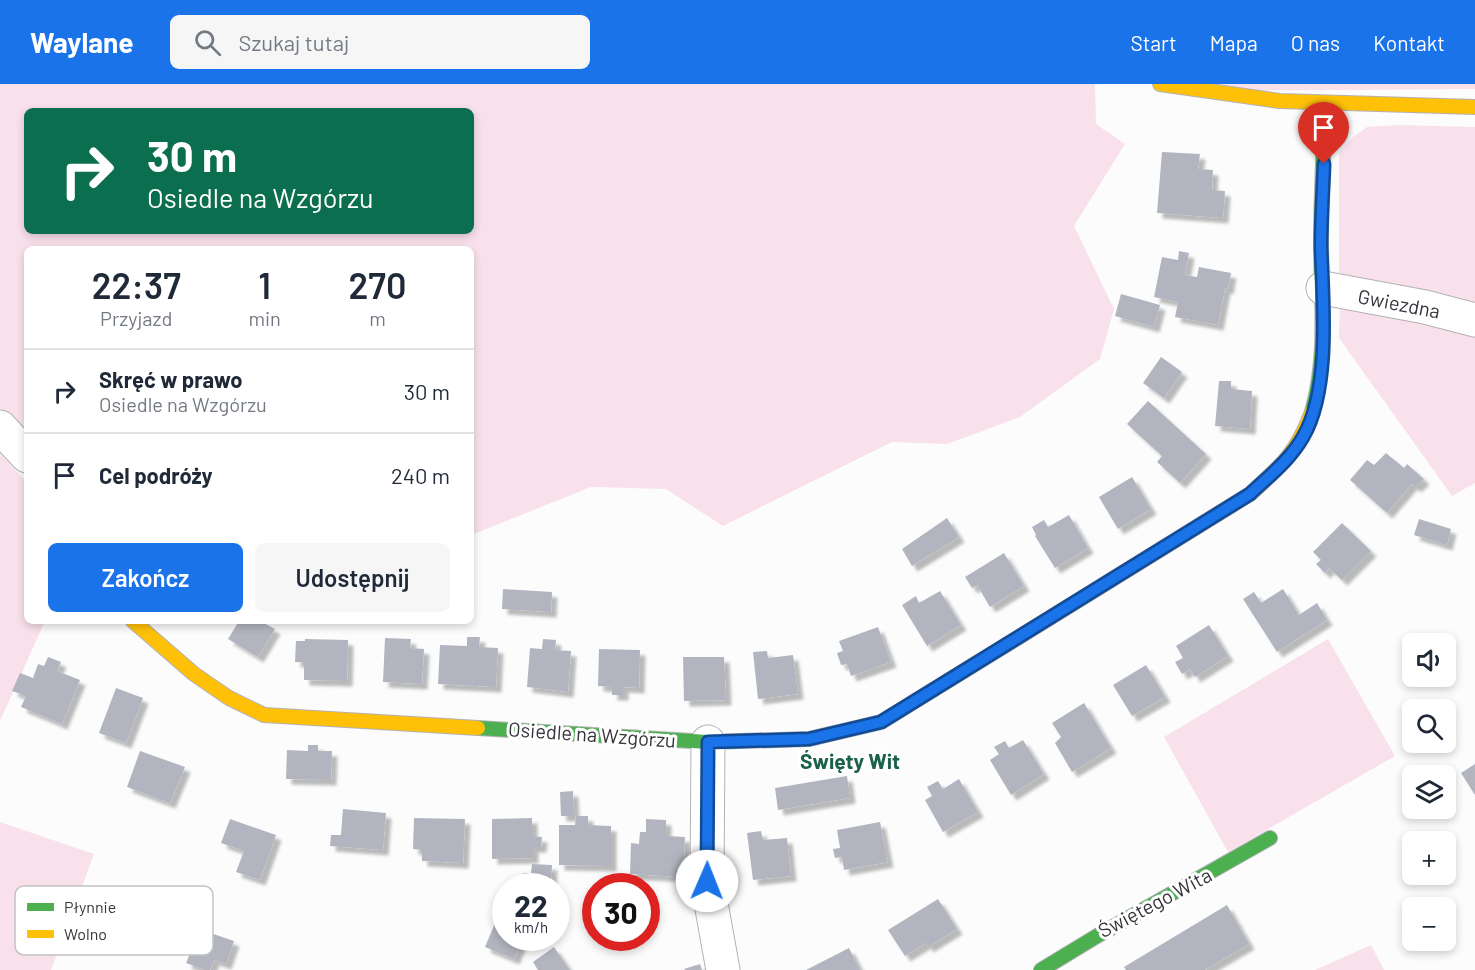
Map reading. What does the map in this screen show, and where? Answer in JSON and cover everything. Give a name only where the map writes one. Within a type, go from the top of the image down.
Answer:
[{"type":"street","points":[[1160,84],[1203,88],[1280,101],[1475,108]]},
{"type":"street","name":"Osiedle na Wzgórzu","points":[[137,624],[205,682],[242,706],[264,715],[708,742],[809,739],[881,722],[1250,494],[1284,462],[1303,436],[1315,405],[1321,373],[1323,288],[1321,243],[1325,103]]},
{"type":"street","name":"Gwiezdna","points":[[1323,288],[1425,307],[1475,320]]},
{"type":"street","points":[[0,427],[24,453]]},
{"type":"street","points":[[708,742],[707,881],[723,970]]},
{"type":"street","name":"Świętego Wita","points":[[1041,970],[1087,940],[1230,863],[1270,838]]},
{"type":"shaded area","points":[[0,84],[1095,84],[1096,124],[1125,144],[1074,226],[1114,309],[1100,359],[1020,417],[947,444],[892,442],[723,526],[666,489],[591,487],[474,534],[474,246],[24,246],[24,443],[0,409]]},
{"type":"shaded area","points":[[1165,84],[1475,84],[1475,89],[1202,91]]},
{"type":"shaded area","points":[[1398,125],[1475,127],[1475,308],[1339,274],[1339,153],[1353,137],[1367,127]]},
{"type":"shaded area","points":[[1340,300],[1475,327],[1475,483],[1452,496],[1339,338]]},
{"type":"shaded area","points":[[0,453],[24,480],[24,624],[44,624],[0,721]]},
{"type":"shaded area","points":[[1328,639],[1395,756],[1228,852],[1164,737]]},
{"type":"shaded area","points":[[0,822],[94,854],[82,886],[15,886],[15,955],[57,955],[51,970],[0,970]]},
{"type":"shaded area","points":[[1371,945],[1384,970],[1315,970]]},
{"type":"building","points":[[1162,152],[1200,154],[1198,169],[1213,170],[1212,190],[1225,191],[1223,218],[1157,213]]},
{"type":"building","points":[[1179,251],[1189,253],[1185,275],[1197,277],[1199,267],[1231,273],[1228,289],[1225,288],[1218,325],[1175,317],[1178,302],[1154,297],[1162,257],[1178,260]]},
{"type":"building","points":[[1121,294],[1160,305],[1154,327],[1115,316]]},
{"type":"building","points":[[1161,357],[1182,372],[1164,398],[1143,383]]},
{"type":"building","points":[[1219,381],[1231,381],[1231,389],[1252,391],[1250,429],[1215,426]]},
{"type":"building","points":[[1148,401],[1206,454],[1180,483],[1157,462],[1162,456],[1127,424]]},
{"type":"building","points":[[1386,453],[1404,468],[1407,464],[1424,479],[1416,487],[1412,484],[1387,513],[1350,480],[1367,460],[1374,465]]},
{"type":"building","points":[[1132,477],[1151,509],[1118,529],[1099,497]]},
{"type":"building","points":[[1069,515],[1088,548],[1055,568],[1032,527],[1044,520],[1048,527]]},
{"type":"building","points":[[947,518],[959,537],[912,566],[902,549]]},
{"type":"building","points":[[1419,519],[1451,529],[1447,545],[1414,535]]},
{"type":"building","points":[[1342,523],[1371,551],[1342,580],[1329,568],[1325,573],[1316,564],[1321,560],[1313,552]]},
{"type":"building","points":[[1004,553],[1024,586],[990,607],[977,585],[972,588],[965,577]]},
{"type":"building","points":[[503,589],[552,592],[551,612],[502,609]]},
{"type":"building","points":[[1283,589],[1299,615],[1317,603],[1327,620],[1277,652],[1243,599],[1254,592],[1261,603]]},
{"type":"building","points":[[940,591],[961,625],[927,646],[902,605],[916,596],[919,603]]},
{"type":"building","points":[[237,624],[266,624],[275,629],[258,657],[228,639]]},
{"type":"building","points":[[1209,625],[1228,656],[1195,677],[1190,669],[1182,674],[1175,662],[1183,658],[1176,646]]},
{"type":"building","points":[[878,627],[891,662],[851,676],[847,664],[841,665],[837,653],[843,651],[839,641]]},
{"type":"building","points":[[467,637],[480,637],[479,647],[498,648],[496,687],[438,684],[440,645],[467,646]]},
{"type":"building","points":[[385,638],[411,639],[410,648],[424,649],[422,684],[383,682]]},
{"type":"building","points":[[305,639],[348,640],[347,681],[304,680],[304,662],[295,662],[296,641],[305,641]]},
{"type":"building","points":[[543,639],[556,640],[555,650],[571,651],[568,692],[527,687],[530,648],[542,649]]},
{"type":"building","points":[[599,649],[640,650],[639,688],[623,687],[623,695],[612,695],[612,687],[598,686]]},
{"type":"building","points":[[767,651],[768,658],[793,655],[798,694],[758,699],[753,652]]},
{"type":"building","points":[[48,657],[61,662],[57,671],[80,680],[62,724],[21,707],[26,696],[12,691],[20,673],[33,678],[38,664],[44,666]]},
{"type":"building","points":[[683,657],[724,657],[726,700],[684,701]]},
{"type":"building","points":[[1146,665],[1165,697],[1132,716],[1113,685]]},
{"type":"building","points":[[116,688],[143,698],[126,743],[99,733]]},
{"type":"building","points":[[1084,703],[1111,748],[1072,772],[1055,743],[1061,737],[1052,723]]},
{"type":"building","points":[[1023,740],[1044,774],[1011,795],[990,760],[999,754],[994,747],[1005,741],[1009,748]]},
{"type":"building","points":[[308,745],[318,745],[318,751],[332,751],[331,780],[286,779],[287,750],[308,751]]},
{"type":"building","points":[[140,751],[185,767],[170,803],[127,787]]},
{"type":"building","points":[[1475,764],[1475,795],[1461,773]]},
{"type":"building","points":[[847,776],[850,798],[778,810],[775,788]]},
{"type":"building","points":[[959,779],[978,812],[943,832],[925,800],[932,796],[927,787],[938,781],[943,789]]},
{"type":"building","points":[[573,791],[574,816],[561,816],[560,792]]},
{"type":"building","points":[[343,809],[386,813],[383,850],[330,846],[331,835],[341,835]]},
{"type":"building","points":[[576,816],[588,816],[588,825],[611,826],[611,866],[559,865],[559,825],[575,825]]},
{"type":"building","points":[[414,818],[465,819],[463,863],[422,861],[422,850],[413,849]]},
{"type":"building","points":[[532,818],[532,836],[542,837],[541,847],[533,847],[533,858],[492,859],[492,819]]},
{"type":"building","points":[[230,819],[276,835],[260,880],[236,872],[244,851],[221,843]]},
{"type":"building","points":[[646,819],[666,820],[666,836],[685,837],[683,877],[660,876],[660,873],[630,873],[631,843],[639,844],[640,832],[646,832]]},
{"type":"building","points":[[880,822],[888,862],[844,870],[842,857],[835,858],[833,849],[840,848],[837,830]]},
{"type":"building","points":[[761,831],[763,840],[787,838],[791,876],[753,880],[747,833]]},
{"type":"building","points":[[532,864],[552,865],[552,873],[531,873]]},
{"type":"building","points":[[938,899],[957,929],[928,947],[926,943],[905,956],[888,930]]},
{"type":"building","points":[[1227,905],[1249,944],[1205,970],[1126,970],[1124,967]]},
{"type":"building","points":[[492,930],[492,950],[485,947]]},
{"type":"building","points":[[213,934],[234,941],[226,964],[214,960],[210,970],[205,970],[186,963],[189,955],[213,955]]},
{"type":"building","points":[[849,948],[860,970],[806,970]]},
{"type":"building","points":[[495,951],[517,951],[514,959]]},
{"type":"building","points":[[548,951],[557,951],[570,970],[538,970],[533,962]]},
{"type":"building","points":[[700,964],[702,970],[684,969]]},
{"type":"traffic: fast","points":[[1312,412],[1322,349],[1321,225],[1325,103]]},
{"type":"traffic: fast","points":[[478,728],[708,742],[809,739],[881,722],[1006,645]]},
{"type":"traffic: fast","points":[[1041,970],[1270,838]]},
{"type":"traffic: slow","points":[[1160,84],[1280,101],[1475,107]]},
{"type":"traffic: slow","points":[[1006,645],[1250,494],[1294,449],[1312,412]]},
{"type":"traffic: slow","points":[[136,624],[194,674],[229,698],[264,715],[478,728]]},
{"type":"district","name":"Święty Wit","points":[[850,762]]},
{"type":"route","points":[[707,881],[708,742],[809,739],[881,722],[1250,494],[1284,462],[1303,436],[1315,405],[1321,373],[1323,314],[1321,243],[1324,164]]}]
